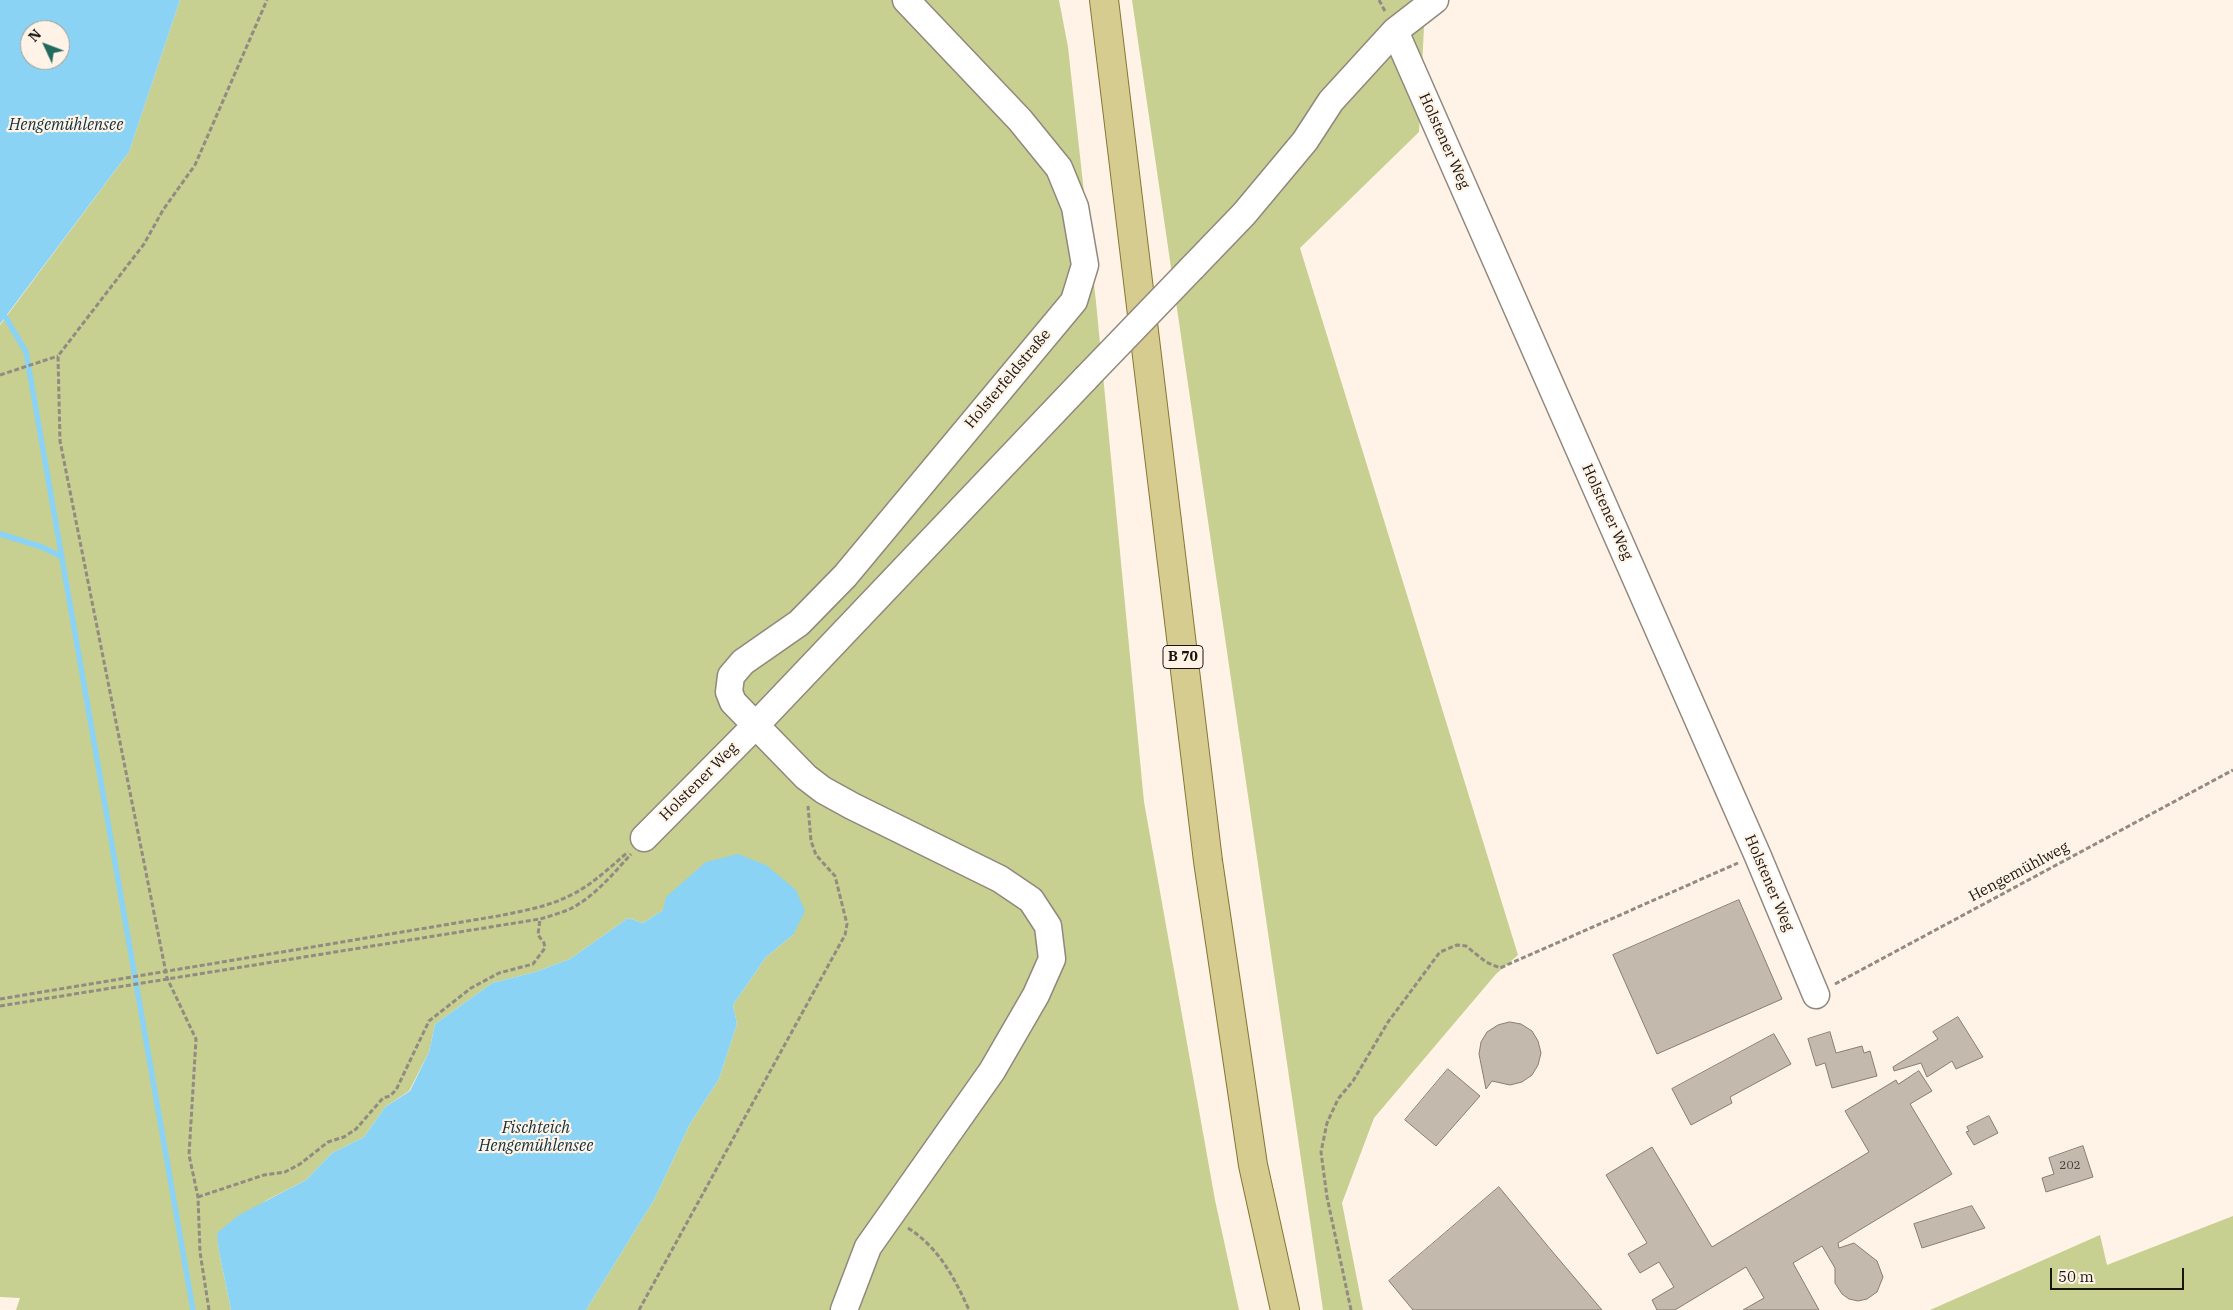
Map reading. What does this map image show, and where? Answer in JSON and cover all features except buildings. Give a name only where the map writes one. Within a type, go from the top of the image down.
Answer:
[{"type":"main road","name":"B 70","points":[[1104,0],[1208,861],[1253,1165],[1285,1310]]},
{"type":"street","name":"Holsterfeldstraße","points":[[755,726],[733,702],[730,692],[731,676],[743,662],[799,623],[845,576],[1074,301],[1085,265],[1075,207],[1059,168],[1020,120],[906,0]]},
{"type":"street","points":[[1396,31],[1435,0]]},
{"type":"street","name":"Holstener Weg","points":[[644,838],[755,726],[1244,214],[1305,140],[1331,101],[1396,31],[1757,854],[1816,995]]},
{"type":"street","points":[[755,726],[806,777],[852,806],[1000,879],[1031,900],[1048,926],[1052,960],[1036,995],[992,1071],[868,1247],[844,1310]]},
{"type":"path","points":[[0,375],[58,356],[144,244],[163,210],[196,165],[267,0]]},
{"type":"path","points":[[58,356],[60,441],[165,970],[196,1039],[189,1155],[198,1197],[200,1252],[209,1310]]},
{"type":"path","name":"Hengemühlweg","points":[[1816,995],[2233,770]]},
{"type":"path","points":[[639,1310],[845,935],[847,924],[835,876],[816,855],[811,841],[806,777]]},
{"type":"path","points":[[0,999],[498,916],[548,905],[570,896],[590,884],[644,838]]},
{"type":"path","points":[[0,1006],[540,919],[570,909],[593,893],[610,878],[644,838]]},
{"type":"path","points":[[1351,1310],[1327,1196],[1321,1152],[1327,1123],[1338,1099],[1353,1081],[1388,1022],[1440,952],[1457,945],[1466,946],[1486,962],[1500,968],[1757,854]]},
{"type":"path","points":[[198,1197],[264,1175],[285,1172],[300,1164],[328,1142],[344,1137],[356,1129],[383,1098],[390,1096],[396,1090],[429,1021],[471,988],[499,973],[533,964],[545,948],[538,935],[540,919]]},
{"type":"path","points":[[889,1216],[917,1234],[939,1254],[953,1274],[968,1310]]},
{"type":"green space","points":[[180,0],[1059,0],[1068,47],[1096,302],[1144,802],[1215,1200],[1239,1310],[586,1310],[654,1200],[690,1124],[719,1079],[737,1024],[733,1005],[766,957],[793,935],[663,910],[643,923],[628,918],[570,959],[535,972],[492,983],[435,1024],[429,1052],[409,1091],[385,1107],[364,1137],[332,1153],[306,1180],[267,1200],[218,1233],[219,1252],[231,1310],[16,1310],[20,1298],[0,1297],[0,325],[129,152]]},
{"type":"green space","points":[[1132,0],[1431,0],[1422,6],[1424,26],[1419,132],[1300,248],[1518,955],[1496,974],[1374,1118],[1342,1203],[1363,1310],[1323,1310]]},
{"type":"green space","points":[[2233,1216],[2233,1310],[1930,1310],[2100,1235],[2107,1265]]},
{"type":"water","name":"Hengemühlensee","points":[[0,0],[180,0],[129,152],[0,324]]},
{"type":"water","name":"Fischteich Hengemühlensee","points":[[738,854],[766,865],[796,890],[805,911],[793,935],[766,957],[733,1005],[737,1024],[719,1079],[690,1124],[654,1200],[586,1310],[231,1310],[217,1233],[239,1215],[306,1180],[332,1153],[364,1137],[385,1107],[410,1091],[429,1052],[435,1024],[492,983],[535,972],[570,959],[628,918],[643,923],[663,910],[666,897],[706,862]]},
{"type":"waterway","points":[[6,318],[26,352],[193,1310]]},
{"type":"waterway","points":[[0,534],[42,547],[62,557]]}]
